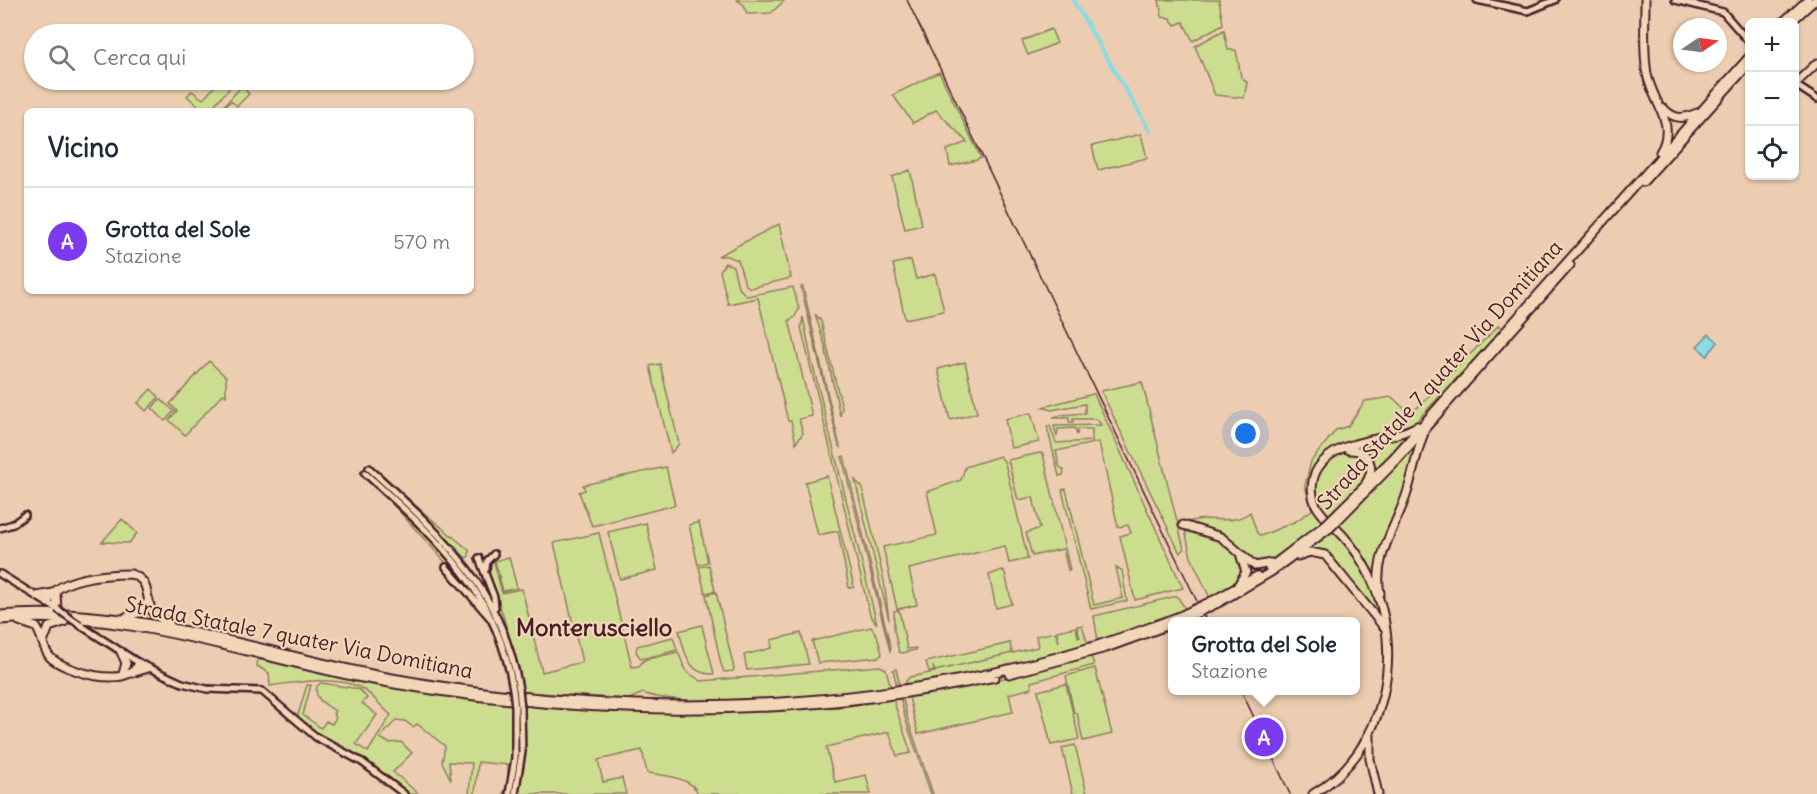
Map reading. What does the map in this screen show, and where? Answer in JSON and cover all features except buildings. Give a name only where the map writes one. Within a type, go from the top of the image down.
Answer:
[{"type":"highway","points":[[1645,0],[1647,72],[1662,107],[1667,129],[1659,157]]},
{"type":"highway","points":[[1647,12],[1650,0]]},
{"type":"highway","points":[[1788,18],[1808,0]]},
{"type":"highway","points":[[1795,18],[1815,0]]},
{"type":"highway","name":"Strada Statale 7 quater Via Domitiana","points":[[1334,520],[1375,484],[1424,425],[1745,60]]},
{"type":"highway","points":[[1799,80],[1817,63]]},
{"type":"highway","name":"Strada Statale 7 quater Via Domitiana","points":[[1183,617],[1219,600],[1294,557],[1328,526],[1424,425],[1745,67]]},
{"type":"highway","points":[[1662,107],[1671,116],[1679,118],[1699,112]]},
{"type":"highway","points":[[1381,608],[1370,577],[1358,554],[1322,513],[1313,497],[1313,480],[1319,467],[1338,451],[1424,425]]},
{"type":"highway","points":[[1313,794],[1324,788],[1346,765],[1370,733],[1374,722],[1385,684],[1388,661],[1378,575],[1380,558],[1406,496],[1424,425]]},
{"type":"highway","points":[[1338,451],[1358,450],[1368,458],[1371,473],[1362,490]]},
{"type":"highway","points":[[1183,525],[1221,537],[1257,567],[1278,562]]},
{"type":"highway","name":"Strada Statale 7 quater Via Domitiana","points":[[1219,600],[1328,526]]},
{"type":"highway","points":[[1294,557],[1311,552],[1325,555],[1386,631]]},
{"type":"highway","points":[[1237,587],[1246,572],[1241,555]]},
{"type":"highway","points":[[48,603],[56,592],[70,581],[131,574],[145,582],[150,609],[156,617],[180,630]]},
{"type":"highway","points":[[38,596],[56,592]]},
{"type":"highway","points":[[56,592],[57,609]]},
{"type":"highway","points":[[116,618],[136,615],[149,600]]},
{"type":"highway","name":"Strada Statale 7 quater Via Domitiana","points":[[0,615],[55,613],[116,618],[385,676],[545,698],[645,704],[736,704],[890,694]]},
{"type":"highway","points":[[10,619],[36,627],[51,657],[61,664],[106,678],[148,668]]},
{"type":"highway","points":[[44,646],[44,635],[49,627],[74,619]]},
{"type":"highway","name":"Strada Statale 7 quater Via Domitiana","points":[[0,620],[74,619],[155,630],[359,677],[527,702],[606,707],[708,709],[822,704],[910,691],[1081,653],[1168,626]]},
{"type":"highway","name":"Strada Statale 7 quater Via Domitiana","points":[[1105,646],[1168,623]]},
{"type":"highway","points":[[121,652],[126,663],[121,676]]},
{"type":"highway","points":[[121,676],[139,663]]},
{"type":"highway","points":[[132,673],[139,663]]},
{"type":"highway","points":[[1355,753],[1374,722]]},
{"type":"highway","points":[[1370,733],[1370,759],[1378,794]]},
{"type":"highway","points":[[1355,753],[1364,753],[1370,759]]},
{"type":"highway","points":[[1308,794],[1324,788]]},
{"type":"street","points":[[1477,0],[1528,11],[1556,0]]},
{"type":"street","points":[[1675,0],[1723,12],[1745,38]]},
{"type":"street","points":[[1799,87],[1817,99]]},
{"type":"street","points":[[495,610],[475,576],[453,548],[367,471],[457,562],[493,620],[516,689]]},
{"type":"street","points":[[0,528],[13,524],[25,514]]},
{"type":"street","points":[[487,574],[488,561],[494,554]]},
{"type":"street","points":[[479,558],[487,574],[495,610],[514,660],[522,752],[515,794]]},
{"type":"street","points":[[446,567],[493,620]]},
{"type":"street","points":[[0,574],[38,596],[148,668],[196,687],[262,691],[316,737],[362,762],[404,794]]},
{"type":"street","points":[[509,794],[515,758],[518,708]]},
{"type":"green space","points":[[737,0],[784,1],[771,13],[747,14],[744,5]]},
{"type":"green space","points":[[1159,0],[1219,0],[1223,24],[1193,41],[1183,22],[1175,25],[1170,18],[1162,17]]},
{"type":"green space","points":[[1051,29],[1057,43],[1028,55],[1022,41]]},
{"type":"green space","points":[[1224,30],[1228,50],[1236,50],[1241,77],[1247,82],[1244,98],[1215,95],[1195,46]]},
{"type":"green space","points":[[939,72],[981,158],[977,160],[950,166],[947,150],[967,142],[936,110],[913,123],[893,95]]},
{"type":"green space","points":[[212,90],[228,90],[215,104],[220,108],[201,108],[187,96],[192,91],[203,99]]},
{"type":"green space","points":[[238,90],[246,90],[249,94],[237,106],[231,101],[222,108]]},
{"type":"green space","points":[[1141,134],[1147,158],[1098,170],[1092,146]]},
{"type":"green space","points":[[910,170],[922,225],[905,229],[892,177]]},
{"type":"green space","points":[[779,224],[791,278],[750,288],[745,284],[738,260],[718,256]]},
{"type":"green space","points":[[911,260],[916,279],[935,274],[944,311],[905,319],[893,264]]},
{"type":"green space","points":[[725,263],[733,266],[738,287],[747,296],[793,287],[799,309],[794,318],[789,320],[812,416],[799,419],[803,433],[796,443],[791,421],[788,421],[758,298],[728,304],[720,271]]},
{"type":"green space","points":[[801,287],[803,287],[840,447],[839,446]]},
{"type":"green space","points":[[815,314],[821,321],[842,408],[840,416],[825,346]]},
{"type":"green space","points":[[803,317],[811,358],[877,624],[870,615],[801,327]]},
{"type":"green space","points":[[1499,325],[1501,328],[1498,334],[1411,427],[1330,450],[1317,462],[1310,478],[1319,518],[1323,522],[1268,562],[1256,562],[1224,535],[1186,523],[1202,519],[1235,519],[1250,512],[1257,533],[1261,536],[1296,521],[1312,510],[1305,486],[1311,461],[1336,430],[1348,426],[1365,401],[1392,397],[1408,412],[1416,409]]},
{"type":"green space","points":[[209,361],[226,377],[226,396],[223,394],[185,435],[169,420],[177,411],[170,404]]},
{"type":"green space","points":[[965,362],[977,413],[950,420],[938,369]]},
{"type":"green space","points":[[660,364],[679,444],[671,453],[650,366]]},
{"type":"green space","points":[[1142,382],[1184,549],[1180,553],[1101,391]]},
{"type":"green space","points":[[151,389],[159,397],[146,411],[138,403]]},
{"type":"green space","points":[[1094,394],[1183,588],[1135,600],[1120,536],[1131,533],[1128,525],[1118,527],[1099,442],[1056,451],[1059,466],[1064,470],[1063,475],[1059,476],[1047,426],[1050,426],[1056,443],[1092,441],[1092,429],[1078,429],[1077,435],[1075,428],[1058,429],[1057,437],[1054,426],[1101,425],[1097,419],[1073,419],[1073,422],[1069,422],[1069,418],[1053,418],[1085,413],[1085,404],[1051,410],[1043,407]]},
{"type":"green space","points":[[160,399],[174,411],[165,421],[152,408]]},
{"type":"green space","points":[[1031,413],[1039,442],[1011,448],[1005,419]]},
{"type":"green space","points":[[1412,431],[1373,475],[1367,453],[1361,446]]},
{"type":"green space","points":[[1420,438],[1376,582],[1337,525]]},
{"type":"green space","points":[[1352,451],[1367,459],[1367,479],[1329,518],[1318,498],[1318,477],[1330,460],[1339,454]]},
{"type":"green space","points":[[1043,454],[1070,570],[1068,570],[1063,549],[1032,556],[1026,533],[1040,528],[1033,497],[1018,500],[1008,460]]},
{"type":"green space","points":[[844,456],[891,649],[890,651],[842,457]]},
{"type":"green space","points":[[1000,456],[1005,463],[1028,559],[1009,563],[1005,546],[909,569],[917,605],[897,609],[883,547],[937,535],[927,492],[961,480],[965,467]]},
{"type":"green space","points":[[666,467],[675,505],[592,526],[579,492],[585,490],[583,485]]},
{"type":"green space","points":[[827,476],[854,587],[849,588],[838,531],[818,535],[805,482]]},
{"type":"green space","points":[[855,480],[862,487],[884,581],[889,620]]},
{"type":"green space","points":[[1066,489],[1094,605],[1123,598],[1116,568],[1122,570],[1127,601],[1091,609],[1062,490]]},
{"type":"green space","points":[[386,497],[453,562],[446,563]]},
{"type":"green space","points":[[405,497],[469,550],[469,556],[466,558]]},
{"type":"green space","points":[[122,519],[137,533],[129,543],[102,542]]},
{"type":"green space","points":[[699,522],[708,562],[698,565],[689,525]]},
{"type":"green space","points":[[646,523],[657,570],[620,579],[608,532]]},
{"type":"green space","points":[[1333,529],[1349,549],[1368,580],[1380,616],[1346,578],[1331,556],[1322,551],[1308,550]]},
{"type":"green space","points":[[1185,530],[1212,537],[1227,546],[1244,567],[1238,582],[1210,598],[1191,557]]},
{"type":"green space","points":[[599,533],[632,667],[639,666],[644,660],[678,652],[686,671],[701,681],[880,666],[886,669],[891,688],[826,696],[692,701],[661,698],[643,693],[629,699],[523,692],[516,657],[488,568],[493,558],[502,593],[522,589],[542,672],[582,662],[554,543]]},
{"type":"green space","points":[[509,557],[517,588],[503,591],[495,561]]},
{"type":"green space","points":[[709,565],[715,591],[705,593],[699,567]]},
{"type":"green space","points":[[1002,570],[1005,573],[1012,604],[996,608],[989,575]]},
{"type":"green space","points":[[716,592],[733,671],[724,672],[721,664],[706,595]]},
{"type":"green space","points":[[1177,596],[1186,610],[1098,642],[1094,616]]},
{"type":"green space","points":[[899,610],[907,649],[916,648],[916,650],[899,652],[894,630],[894,611]]},
{"type":"green space","points":[[702,625],[714,674],[698,671],[693,666],[686,654],[679,631]]},
{"type":"green space","points":[[1082,625],[1088,645],[998,669],[907,685],[906,681],[910,677],[935,672],[933,666],[934,671],[929,672],[926,662],[1010,643],[1012,653],[935,671],[1038,647],[1036,636],[1055,632],[1059,642],[1057,631],[1076,627],[1078,637],[1080,637],[1077,626]]},
{"type":"green space","points":[[871,627],[877,635],[882,654],[879,657],[818,663],[812,641]]},
{"type":"green space","points":[[801,633],[809,664],[747,670],[744,655],[772,648],[771,640]]},
{"type":"green space","points":[[673,637],[677,650],[641,659],[636,652],[637,646]]},
{"type":"green space","points":[[1091,656],[1094,665],[1031,682],[1032,688],[1009,694],[1013,712],[918,734],[909,697],[989,682]]},
{"type":"green space","points":[[258,659],[362,683],[512,705],[512,750],[508,783],[508,765],[478,762],[475,794],[469,794],[472,763],[449,762],[451,780],[442,762],[445,746],[417,724],[413,727],[405,721],[396,720],[380,738],[389,743],[401,742],[412,753],[393,772],[419,794],[409,794],[361,757],[332,743],[297,718],[307,685],[311,685],[303,715],[321,728],[326,721],[332,724],[336,717],[333,714],[335,711],[318,698],[317,686],[321,683],[360,690],[367,698],[362,703],[377,715],[356,744],[368,752],[391,715],[372,696],[359,687],[338,682],[315,681],[270,686],[269,673],[257,666]]},
{"type":"green space","points":[[1095,668],[1112,734],[1083,741],[1066,676]]},
{"type":"green space","points":[[896,669],[908,720],[933,794],[931,794],[906,721],[893,670]]},
{"type":"green space","points":[[1066,684],[1079,739],[1051,745],[1038,691]]},
{"type":"green space","points":[[893,699],[911,753],[897,756],[889,732],[826,747],[835,782],[866,775],[871,794],[698,794],[695,788],[684,780],[647,773],[642,750],[598,760],[603,782],[622,778],[626,794],[518,794],[525,751],[524,705],[610,712],[689,713],[842,707]]},
{"type":"green space","points":[[1075,745],[1087,794],[1073,794],[1062,748]]},
{"type":"water","points":[[1709,334],[1718,342],[1707,356],[1697,346]]},
{"type":"waterway","points":[[1073,0],[1150,131]]},
{"type":"railway","points":[[907,0],[1205,617]]},
{"type":"railway","points":[[1243,695],[1290,794]]},
{"type":"place","name":"Grotta del Sole","points":[[1264,737]]},
{"type":"district","name":"Monterusciello","points":[[594,628]]}]
